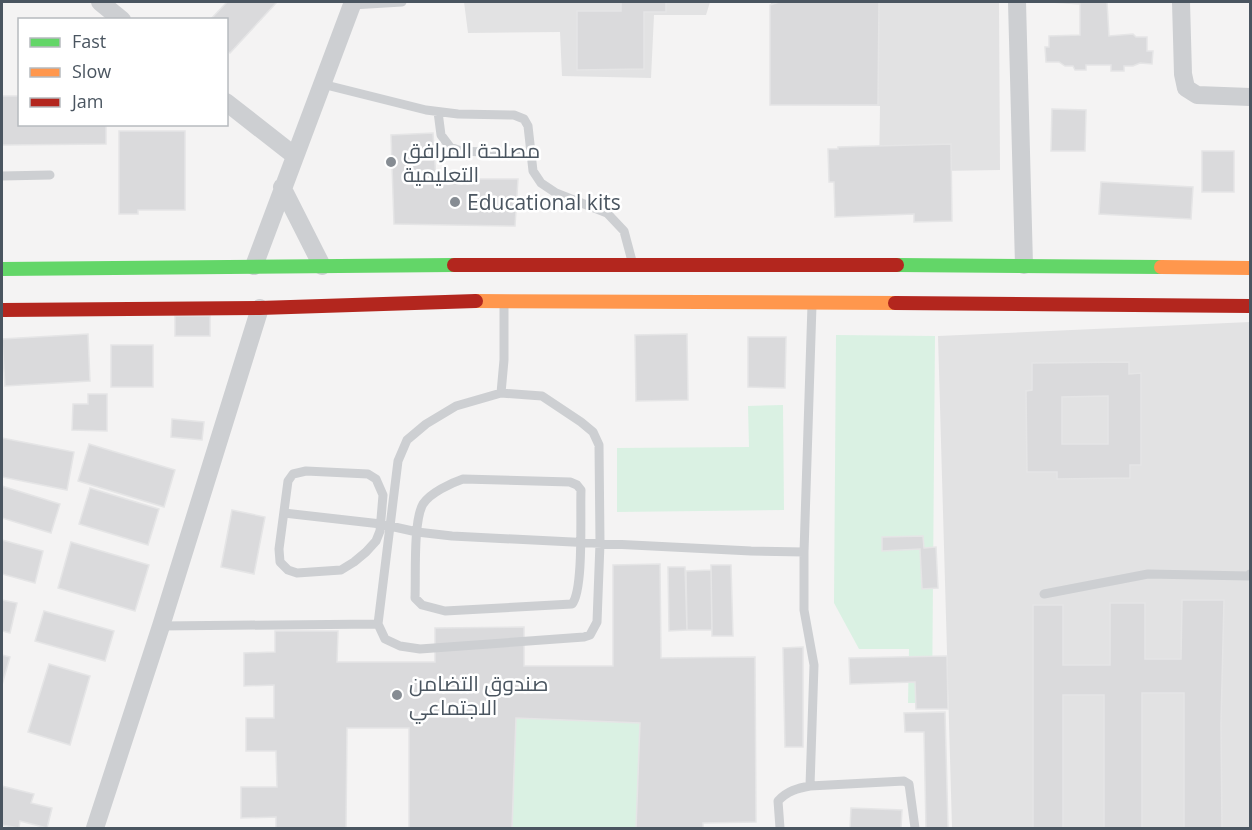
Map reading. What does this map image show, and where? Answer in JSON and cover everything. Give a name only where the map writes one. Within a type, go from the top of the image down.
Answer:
[{"type":"main road","points":[[2,269],[254,266],[1024,265],[1251,268]]},
{"type":"main road","points":[[2,310],[260,308],[504,300],[1251,306]]},
{"type":"street","points":[[100,2],[120,18]]},
{"type":"street","points":[[1017,2],[1024,265]]},
{"type":"street","points":[[1181,2],[1183,74],[1186,88],[1197,95],[1251,97]]},
{"type":"street","points":[[254,266],[353,3]]},
{"type":"street","points":[[228,104],[295,156]]},
{"type":"street","points":[[282,187],[322,266]]},
{"type":"street","points":[[95,828],[161,626],[260,308]]},
{"type":"lane","points":[[353,3],[402,2]]},
{"type":"lane","points":[[322,84],[438,112],[514,115],[524,119],[528,126],[533,171],[541,183],[556,193],[607,213],[624,231],[633,266]]},
{"type":"lane","points":[[438,112],[441,135],[450,147],[461,151],[530,154]]},
{"type":"lane","points":[[2,176],[50,176]]},
{"type":"lane","points":[[501,393],[504,360],[504,300]]},
{"type":"lane","points":[[810,786],[814,665],[804,610],[804,552],[812,301]]},
{"type":"lane","points":[[501,393],[542,396],[563,408],[593,432],[599,445],[600,543],[597,622],[590,635],[584,637],[420,649],[400,646],[385,639],[378,624],[386,524],[398,461],[407,440],[426,424],[456,406],[501,393]]},
{"type":"lane","points":[[306,471],[368,474],[376,480],[383,495],[386,524],[376,541],[354,562],[340,570],[297,573],[288,570],[280,562],[279,549],[288,481],[293,474],[306,471]]},
{"type":"lane","points":[[463,479],[570,482],[577,485],[580,490],[580,542],[577,599],[572,604],[445,611],[422,605],[415,598],[417,532],[422,505],[429,498],[457,481],[463,479]]},
{"type":"lane","points":[[284,513],[386,524],[417,532],[804,552]]},
{"type":"lane","points":[[1044,594],[1148,574],[1251,574]]},
{"type":"lane","points":[[161,626],[378,624]]},
{"type":"lane","points":[[780,828],[778,801],[798,788],[904,781],[909,784],[915,828]]},
{"type":"shaded area","points":[[464,2],[710,2],[706,15],[654,15],[651,78],[562,76],[560,32],[468,33]]},
{"type":"shaded area","points":[[771,2],[999,2],[1000,170],[879,172],[880,106],[770,105]]},
{"type":"shaded area","points":[[1250,322],[1250,828],[952,828],[938,336]]},
{"type":"green space","points":[[836,335],[935,336],[932,703],[908,703],[909,649],[859,649],[834,603]]},
{"type":"green space","points":[[783,405],[784,510],[617,512],[617,448],[749,447],[748,406]]},
{"type":"green space","points":[[516,718],[640,723],[636,828],[512,828]]},
{"type":"building","points":[[227,2],[277,2],[230,53],[228,52],[228,18],[212,18]]},
{"type":"building","points":[[621,2],[666,2],[666,12],[644,12],[644,69],[577,70],[577,11],[621,11]]},
{"type":"building","points":[[779,2],[879,2],[878,105],[770,105],[770,5]]},
{"type":"building","points":[[1051,2],[1107,2],[1109,36],[1133,34],[1136,37],[1147,37],[1147,51],[1153,51],[1152,64],[1140,63],[1124,66],[1124,71],[1111,71],[1111,65],[1086,65],[1086,70],[1075,70],[1073,66],[1065,66],[1059,62],[1046,62],[1045,47],[1049,47],[1049,36],[1080,35],[1080,4]]},
{"type":"building","points":[[2,96],[18,96],[18,126],[106,126],[106,144],[2,145]]},
{"type":"building","points":[[1052,109],[1086,110],[1085,151],[1051,151]]},
{"type":"building","points":[[119,131],[185,131],[185,210],[138,210],[138,214],[119,214]]},
{"type":"building","name":"Educational kits","points":[[433,133],[436,179],[518,179],[515,226],[394,224],[391,135]]},
{"type":"building","points":[[951,144],[952,221],[914,222],[914,214],[835,217],[834,182],[829,182],[828,149]]},
{"type":"building","points":[[1202,151],[1234,151],[1234,192],[1202,192]]},
{"type":"building","points":[[1101,182],[1193,187],[1191,219],[1099,214]]},
{"type":"building","points":[[175,316],[210,316],[210,336],[175,336]]},
{"type":"building","points":[[88,334],[90,381],[5,386],[2,339]]},
{"type":"building","points":[[687,334],[688,400],[636,401],[635,335]]},
{"type":"building","points":[[748,337],[786,337],[785,388],[748,387]]},
{"type":"building","points":[[111,345],[153,345],[153,387],[111,387]]},
{"type":"building","points":[[1129,362],[1129,374],[1141,373],[1141,465],[1130,465],[1130,478],[1057,479],[1057,472],[1027,472],[1026,391],[1032,390],[1032,363]],"holes":[[[1108,396],[1108,444],[1062,444],[1062,397]]]},
{"type":"building","points":[[88,394],[107,394],[107,431],[72,430],[73,404],[88,404]]},
{"type":"building","points":[[172,419],[204,422],[202,440],[171,437]]},
{"type":"building","points":[[2,438],[74,452],[67,490],[2,477]]},
{"type":"building","points":[[89,444],[175,470],[164,507],[78,481]]},
{"type":"building","points":[[2,486],[60,504],[51,533],[2,518]]},
{"type":"building","points":[[90,488],[159,509],[148,545],[79,524]]},
{"type":"building","points":[[232,510],[265,517],[254,574],[221,567]]},
{"type":"building","points":[[923,536],[924,548],[936,547],[938,588],[922,589],[920,549],[882,551],[882,537]]},
{"type":"building","points":[[2,540],[43,551],[35,583],[2,574]]},
{"type":"building","points":[[71,542],[149,565],[135,611],[58,588]]},
{"type":"building","points":[[660,564],[661,658],[755,657],[756,822],[703,823],[703,828],[636,828],[640,723],[516,718],[512,828],[409,828],[409,728],[347,728],[346,828],[276,828],[276,817],[241,818],[241,787],[277,787],[276,751],[246,751],[246,718],[274,718],[274,685],[244,686],[244,653],[275,652],[275,631],[338,631],[337,662],[435,662],[435,628],[524,627],[524,666],[613,666],[613,565]]},
{"type":"building","points":[[711,565],[731,565],[733,636],[712,636]]},
{"type":"building","points":[[668,567],[685,567],[687,630],[669,631]]},
{"type":"building","points":[[711,570],[712,630],[687,630],[686,571]]},
{"type":"building","points":[[2,600],[17,603],[10,633],[2,631]]},
{"type":"building","points":[[1182,600],[1224,600],[1221,724],[1222,828],[1184,828],[1184,693],[1142,693],[1142,828],[1104,828],[1104,695],[1063,695],[1063,828],[1033,828],[1033,605],[1063,605],[1063,665],[1110,665],[1110,603],[1145,603],[1145,659],[1181,659]]},
{"type":"building","points":[[44,611],[114,631],[105,661],[35,641]]},
{"type":"building","points":[[803,647],[803,747],[785,747],[783,648]]},
{"type":"building","points":[[2,655],[10,657],[2,685]]},
{"type":"building","points":[[947,656],[948,709],[916,709],[915,682],[850,684],[849,658]]},
{"type":"building","points":[[49,664],[90,676],[70,745],[28,732]]},
{"type":"building","points":[[945,712],[948,828],[926,828],[924,732],[905,732],[904,713]]},
{"type":"building","points":[[2,786],[34,794],[31,803],[52,808],[47,828],[20,821],[19,828],[2,825]]},
{"type":"building","points":[[851,808],[902,810],[901,828],[850,828]]},
{"type":"traffic: fast","points":[[2,269],[454,265]]},
{"type":"traffic: fast","points":[[897,265],[1161,267]]},
{"type":"traffic: slow","points":[[1161,267],[1250,268]]},
{"type":"traffic: slow","points":[[476,301],[895,303]]},
{"type":"traffic: jam","points":[[454,265],[897,265]]},
{"type":"traffic: jam","points":[[2,310],[260,308],[476,301]]},
{"type":"traffic: jam","points":[[895,303],[1250,306]]},
{"type":"place","name":"مصلحة المرافق التعليمية","points":[[391,162]]},
{"type":"place","name":"Educational kits","points":[[455,202]]},
{"type":"place","name":"صندوق التضامن الاجتماعي","points":[[397,695]]}]
